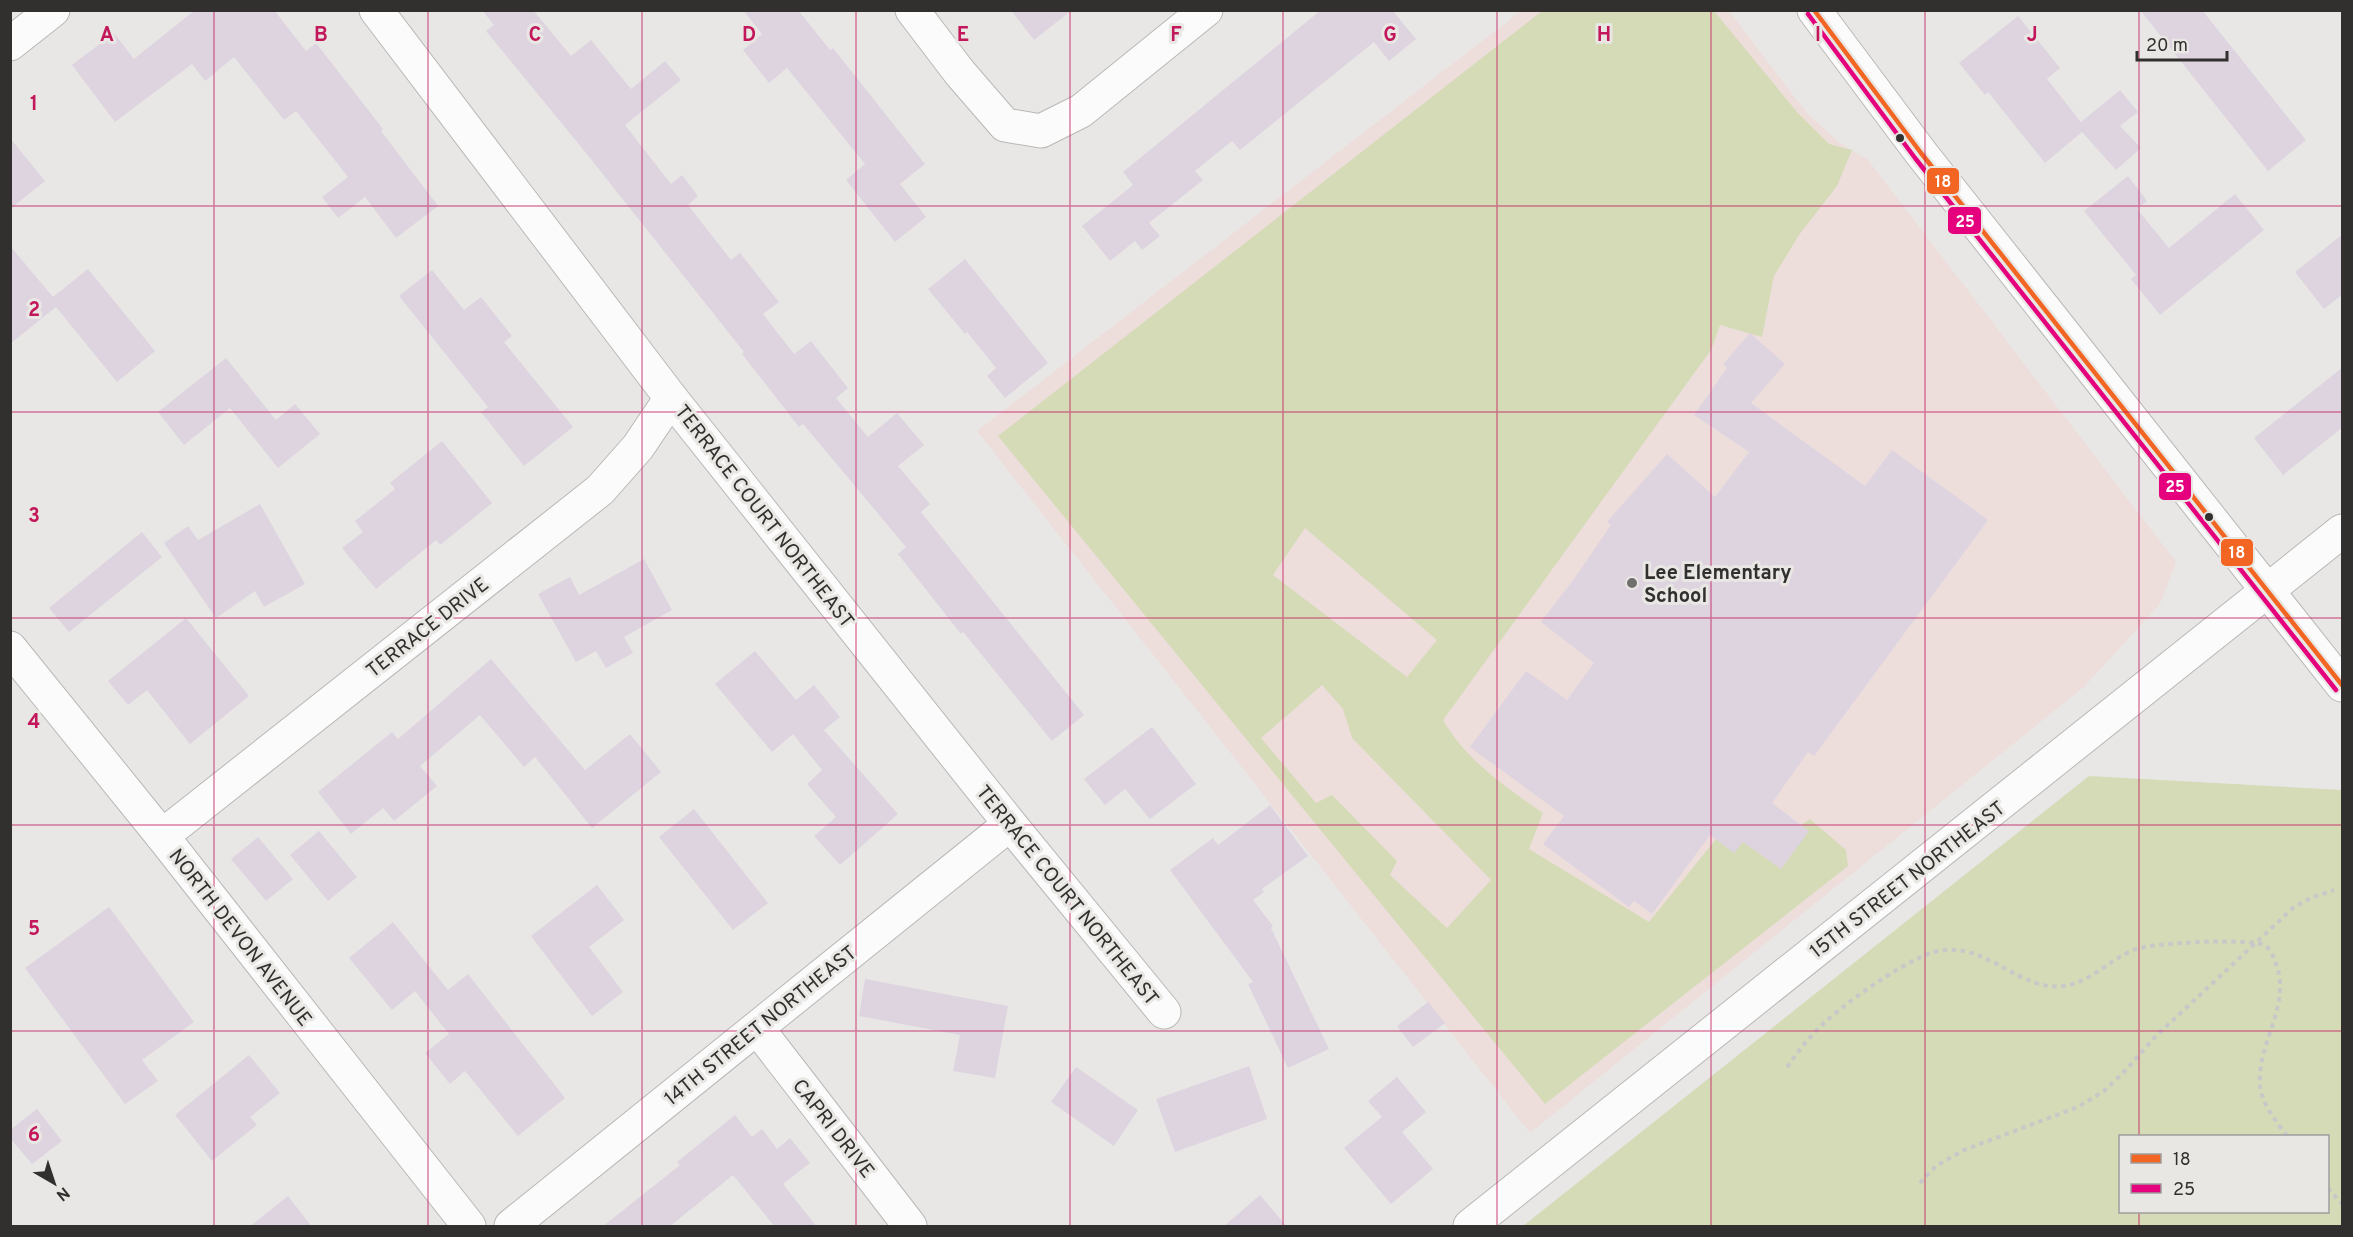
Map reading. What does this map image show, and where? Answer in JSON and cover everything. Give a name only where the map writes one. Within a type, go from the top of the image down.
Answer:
[{"type":"street","points":[[10,44],[53,10]]},
{"type":"street","name":"TERRACE COURT NORTHEAST","points":[[376,10],[671,398],[1010,824],[1164,1012]]},
{"type":"street","points":[[912,10],[960,73],[1005,125],[1041,131],[1081,111],[1206,10]]},
{"type":"street","points":[[1814,10],[1921,153],[2343,685]]},
{"type":"street","name":"TERRACE DRIVE","points":[[162,836],[600,489],[638,447],[671,398]]},
{"type":"street","name":"15TH STREET NORTHEAST","points":[[1470,1227],[2343,531]]},
{"type":"street","name":"NORTH DEVON AVENUE","points":[[10,648],[162,836],[469,1227]]},
{"type":"street","name":"14TH STREET NORTHEAST","points":[[511,1227],[638,1122],[758,1029],[1010,824]]},
{"type":"street","name":"CAPRI DRIVE","points":[[758,1029],[910,1227]]},
{"type":"path","points":[[1920,1183],[1936,1166],[1964,1150],[2078,1107],[2104,1091],[2155,1037],[2294,907],[2334,890]]},
{"type":"path","points":[[1786,1067],[1813,1034],[1835,1014],[1875,984],[1932,953],[1949,950],[1985,957],[2036,984],[2050,987],[2066,986],[2081,981],[2114,959],[2149,944],[2242,941],[2265,944],[2278,968],[2281,991],[2278,1011],[2263,1060],[2260,1085],[2263,1098],[2286,1135]]},
{"type":"path","points":[[2329,1189],[2343,1204]]},
{"type":"shaded area","name":"Lee Elementary School","points":[[1521,11],[1729,11],[1807,113],[1840,143],[1868,160],[2176,562],[2160,604],[2084,687],[1530,1133],[977,431]]},
{"type":"green space","points":[[1542,11],[1714,11],[1797,112],[1829,144],[1852,150],[1837,186],[1799,235],[1774,276],[1762,337],[1720,325],[1711,350],[1443,720],[1475,761],[1543,813],[1529,849],[1649,922],[1733,818],[1776,842],[1810,819],[1846,850],[1848,866],[1545,1104],[998,436]],"holes":[[[1305,528],[1437,640],[1407,677],[1273,575]],[[1322,685],[1343,709],[1352,738],[1491,880],[1447,928],[1390,875],[1397,861],[1332,795],[1316,803],[1261,738]]]},
{"type":"green space","points":[[2089,776],[2342,790],[2342,1226],[1523,1226]]},
{"type":"building","points":[[195,10],[274,10],[306,51],[316,43],[383,129],[381,131],[438,206],[396,238],[365,197],[338,218],[322,197],[348,177],[296,111],[284,120],[234,57],[205,81],[192,64],[115,122],[72,65],[114,33],[134,59]]},
{"type":"building","points":[[482,10],[533,10],[571,56],[591,40],[631,89],[665,61],[681,80],[625,125],[671,184],[682,175],[698,196],[688,205],[731,260],[740,253],[779,302],[763,314],[794,354],[811,341],[848,388],[836,398],[868,437],[897,413],[924,445],[898,466],[930,504],[921,512],[1084,715],[1052,741],[963,632],[961,634],[898,554],[906,547],[803,424],[799,427],[742,354],[744,352],[486,31],[494,25]]},
{"type":"building","points":[[743,10],[798,10],[830,50],[833,48],[925,164],[900,184],[926,217],[895,242],[846,180],[865,164],[787,68],[769,83],[743,50],[762,34]]},
{"type":"building","points":[[1011,10],[1072,10],[1034,40]]},
{"type":"building","points":[[1321,10],[1392,10],[1416,39],[1389,61],[1374,42],[1240,150],[1232,141],[1195,171],[1203,180],[1149,223],[1160,236],[1142,250],[1135,241],[1110,261],[1082,226],[1133,185],[1123,172]]},
{"type":"building","points":[[2140,10],[2202,10],[2306,140],[2268,171]]},
{"type":"building","points":[[2018,16],[2060,68],[2047,79],[2081,122],[2120,90],[2138,112],[2120,126],[2141,148],[2116,170],[2082,132],[2045,163],[1988,92],[1985,95],[1959,63]]},
{"type":"building","points":[[10,138],[45,181],[10,209]]},
{"type":"building","points":[[2128,176],[2147,201],[2137,209],[2169,248],[2235,194],[2264,230],[2160,315],[2131,279],[2136,275],[2084,211]]},
{"type":"building","points":[[2343,234],[2343,294],[2324,309],[2295,272]]},
{"type":"building","points":[[10,246],[53,297],[88,269],[155,351],[117,382],[56,307],[10,344]]},
{"type":"building","points":[[965,259],[1048,363],[1005,398],[987,376],[996,368],[928,289]]},
{"type":"building","points":[[432,270],[464,310],[481,297],[512,336],[504,342],[573,427],[524,466],[481,412],[488,407],[399,296]]},
{"type":"building","points":[[1750,333],[1785,364],[1751,403],[1865,486],[1892,450],[1988,520],[1814,756],[1808,752],[1772,803],[1809,831],[1781,869],[1743,842],[1734,853],[1710,835],[1652,914],[1634,901],[1629,907],[1543,844],[1564,816],[1470,747],[1526,671],[1567,700],[1594,663],[1541,622],[1611,525],[1607,522],[1667,454],[1715,497],[1749,452],[1694,415],[1727,368],[1723,364]]},
{"type":"building","points":[[226,358],[276,420],[295,404],[320,434],[278,468],[230,408],[184,445],[158,412]]},
{"type":"building","points":[[2343,367],[2343,427],[2283,475],[2254,438]]},
{"type":"building","points":[[442,441],[492,503],[440,545],[436,540],[376,589],[342,548],[363,532],[355,521],[395,489],[390,483]]},
{"type":"building","points":[[260,504],[305,584],[264,607],[255,591],[216,618],[164,543],[188,526],[198,540]]},
{"type":"building","points":[[142,532],[162,557],[69,632],[49,608]]},
{"type":"building","points":[[644,559],[672,610],[624,637],[633,653],[606,668],[596,651],[576,662],[538,594],[570,577],[579,595]]},
{"type":"building","points":[[186,618],[249,696],[190,744],[147,690],[128,705],[108,681]]},
{"type":"building","points":[[755,651],[796,700],[814,685],[840,717],[824,730],[898,814],[840,865],[814,836],[836,817],[807,784],[822,770],[793,734],[772,752],[715,684]]},
{"type":"building","points":[[491,659],[585,770],[630,734],[661,772],[592,828],[535,757],[524,767],[480,715],[420,766],[437,786],[394,821],[383,808],[351,834],[318,792],[392,732],[398,739]]},
{"type":"building","points":[[1152,727],[1196,784],[1150,819],[1125,789],[1105,805],[1084,779]]},
{"type":"building","points":[[1270,805],[1308,856],[1262,889],[1264,892],[1253,900],[1273,926],[1271,928],[1329,1049],[1288,1068],[1248,984],[1253,982],[1170,870],[1213,838],[1218,845]]},
{"type":"building","points":[[694,809],[768,903],[733,930],[659,837]]},
{"type":"building","points":[[319,831],[357,877],[328,901],[290,855]]},
{"type":"building","points":[[258,837],[293,879],[266,901],[231,859]]},
{"type":"building","points":[[597,885],[624,920],[589,947],[623,992],[592,1016],[531,936]]},
{"type":"building","points":[[109,907],[194,1022],[142,1060],[158,1081],[125,1104],[25,968]]},
{"type":"building","points":[[393,922],[448,990],[468,974],[565,1098],[518,1136],[465,1071],[450,1084],[425,1053],[449,1034],[415,991],[392,1010],[349,958]]},
{"type":"building","points":[[865,979],[1008,1006],[995,1078],[953,1071],[960,1035],[859,1016]]},
{"type":"building","points":[[1428,1002],[1445,1023],[1413,1047],[1397,1026]]},
{"type":"building","points":[[249,1055],[280,1093],[250,1117],[257,1125],[212,1161],[175,1115]]},
{"type":"building","points":[[1249,1066],[1267,1119],[1175,1152],[1156,1099]]},
{"type":"building","points":[[1076,1067],[1138,1110],[1114,1146],[1051,1102]]},
{"type":"building","points":[[1397,1077],[1426,1112],[1402,1132],[1433,1169],[1391,1204],[1344,1148],[1382,1117],[1368,1101]]},
{"type":"building","points":[[37,1109],[62,1141],[32,1164],[10,1138],[10,1130]]},
{"type":"building","points":[[735,1115],[752,1137],[762,1129],[777,1149],[790,1138],[810,1163],[783,1184],[817,1227],[775,1227],[733,1175],[669,1227],[602,1227],[680,1165],[677,1162]]},
{"type":"building","points":[[1260,1195],[1287,1227],[1223,1227]]},
{"type":"building","points":[[288,1196],[312,1227],[249,1227]]},
{"type":"transit line","name":"18","points":[[1814,10],[1921,153],[2342,685]]},
{"type":"transit line","name":"25","points":[[1808,14],[1915,158],[2336,690]]},
{"type":"place","name":"Lee Elementary School","points":[[1632,583]]}]
